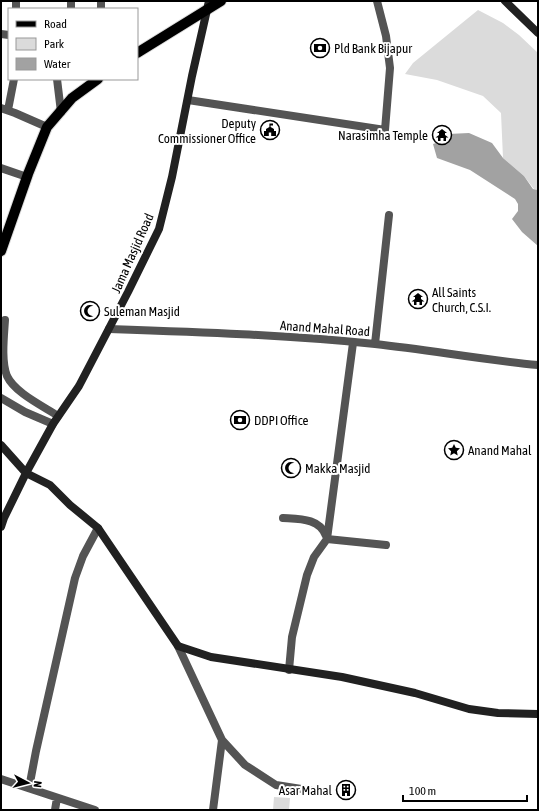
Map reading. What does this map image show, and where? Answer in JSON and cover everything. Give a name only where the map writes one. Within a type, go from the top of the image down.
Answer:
[{"type":"main road","points":[[138,52],[209,5],[221,1]]},
{"type":"main road","points":[[1,251],[5,225],[27,177],[47,126],[72,98],[97,80]]},
{"type":"street","points":[[188,100],[385,130],[390,68],[386,36],[377,1]]},
{"type":"street","points":[[505,1],[538,33]]},
{"type":"street","name":"Jama Masjid Road","points":[[1,527],[26,473],[53,424],[78,386],[109,329],[159,229],[172,177],[209,5]]},
{"type":"street","points":[[14,80],[5,109],[47,126]]},
{"type":"street","points":[[57,80],[61,112]]},
{"type":"street","points":[[1,168],[27,177]]},
{"type":"street","points":[[375,344],[389,215]]},
{"type":"street","points":[[5,320],[4,355],[7,376],[13,385],[58,416]]},
{"type":"street","name":"Anand Mahal Road","points":[[109,329],[204,332],[317,339],[375,344],[538,365]]},
{"type":"street","points":[[289,670],[292,637],[307,575],[314,557],[327,539],[353,343]]},
{"type":"street","points":[[1,398],[25,412],[53,424]]},
{"type":"street","points":[[1,445],[26,473],[50,485],[70,505],[98,528],[178,646],[222,740],[245,765],[276,784],[314,791]]},
{"type":"street","points":[[282,518],[301,519],[320,525],[324,529],[327,539]]},
{"type":"street","points":[[29,788],[62,630],[75,578],[98,528]]},
{"type":"street","points":[[327,539],[386,546]]},
{"type":"street","points":[[178,646],[211,657],[350,679],[415,694],[468,709],[498,714],[538,714]]},
{"type":"street","points":[[213,810],[222,740]]},
{"type":"street","points":[[1,779],[95,810]]},
{"type":"street","points":[[54,810],[57,798]]},
{"type":"green space","points":[[478,10],[503,23],[519,35],[538,53],[538,190],[534,189],[524,176],[503,158],[501,113],[483,96],[437,80],[405,74],[413,63]]},
{"type":"green space","points":[[274,797],[290,798],[289,810],[273,810]]},
{"type":"water","points":[[469,133],[492,143],[503,158],[524,176],[533,189],[538,190],[538,246],[522,232],[512,219],[518,211],[518,204],[515,199],[470,170],[437,158],[433,144],[439,142],[448,134]]},
{"type":"place","name":"Pld Bank Bijapur","points":[[320,48]]},
{"type":"place","name":"Deputy Commissioner Office","points":[[270,130]]},
{"type":"place","name":"Narasimha Temple","points":[[442,135]]},
{"type":"place","name":"All Saints Church, C.S.I.","points":[[418,299]]},
{"type":"place","name":"Suleman Masjid","points":[[90,311]]},
{"type":"place","name":"DDPI Office","points":[[240,420]]},
{"type":"place","name":"Anand Mahal","points":[[454,450]]},
{"type":"place","name":"Makka Masjid","points":[[291,468]]},
{"type":"place","name":"Asar Mahal","points":[[346,790]]}]
